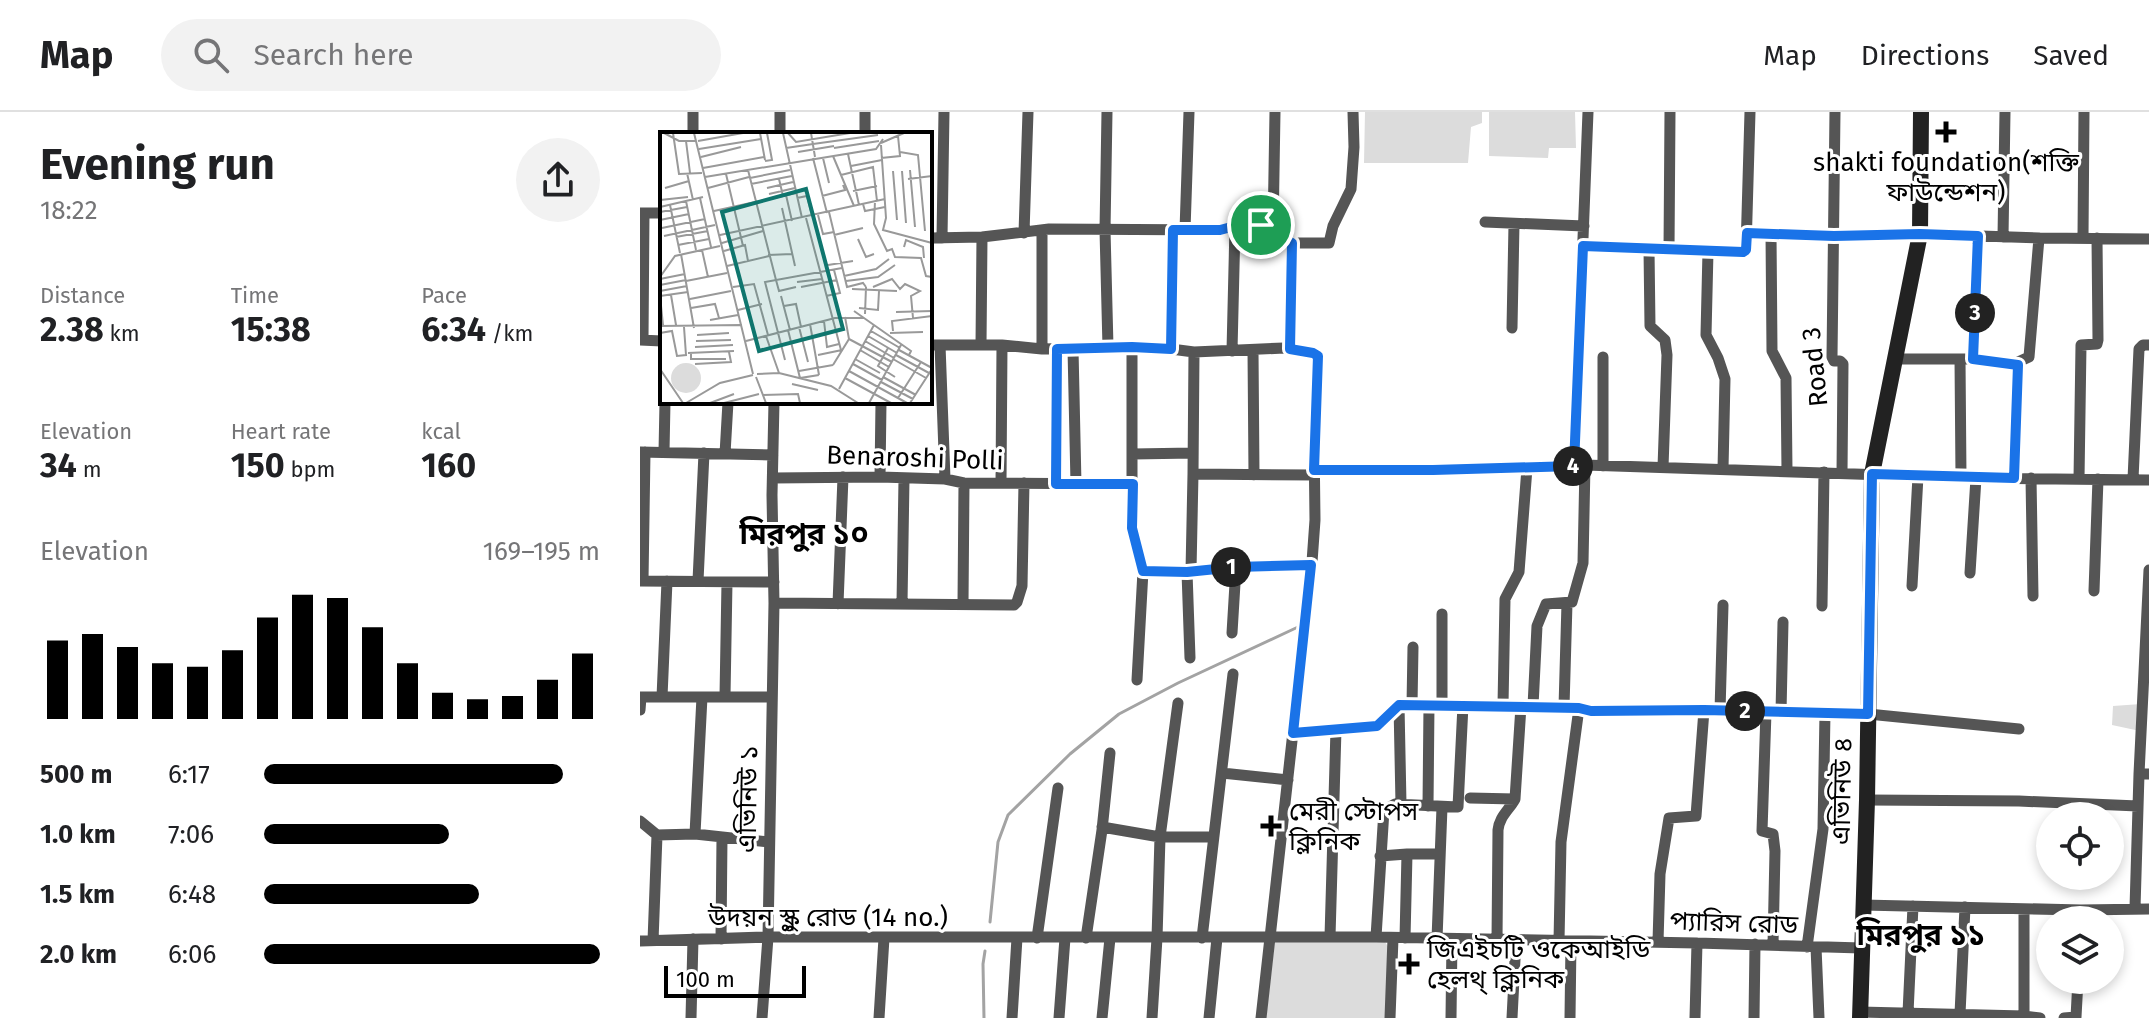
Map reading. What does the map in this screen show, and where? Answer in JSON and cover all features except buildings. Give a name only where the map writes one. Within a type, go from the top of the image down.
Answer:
[{"type":"street","points":[[944,112],[936,238],[982,237],[1049,229],[1220,230],[1261,225],[1292,243],[1329,243],[1333,226],[1351,189],[1353,112]]},
{"type":"street","points":[[1024,233],[1028,112]]},
{"type":"street","points":[[1107,112],[1105,230],[1108,347]]},
{"type":"street","points":[[1171,349],[1189,112]]},
{"type":"street","points":[[1273,232],[1275,112]]},
{"type":"street","points":[[1497,940],[1498,830],[1501,817],[1515,799],[1537,626],[1546,604],[1572,602],[1583,563],[1580,466],[1588,112]]},
{"type":"street","points":[[1669,250],[1670,112]]},
{"type":"street","points":[[1583,246],[1746,250],[1750,112]]},
{"type":"street","name":"Road 3","points":[[1835,112],[1832,357],[1843,364],[1842,473]]},
{"type":"street","name":"এভিনিউ ৪","points":[[1860,1015],[1872,474],[1920,234],[1921,112]]},
{"type":"street","points":[[2003,237],[2005,112]]},
{"type":"street","points":[[2083,237],[2084,112]]},
{"type":"street","points":[[642,213],[642,340]]},
{"type":"street","points":[[1485,222],[1584,226]]},
{"type":"street","points":[[1512,328],[1514,224]]},
{"type":"street","points":[[1232,351],[1235,226]]},
{"type":"street","points":[[1042,230],[1042,349]]},
{"type":"street","points":[[1747,233],[2149,239]]},
{"type":"street","points":[[1771,234],[1772,351],[1786,378],[1787,471]]},
{"type":"street","points":[[1973,359],[1978,236]]},
{"type":"street","points":[[981,345],[982,237]]},
{"type":"street","points":[[2014,478],[2018,365],[2019,360],[2029,357],[2039,238]]},
{"type":"street","points":[[2079,479],[2081,345],[2097,344],[2098,340],[2097,238]]},
{"type":"street","points":[[1290,349],[1292,243]]},
{"type":"street","points":[[1649,249],[1650,326],[1665,340],[1667,355],[1663,467]]},
{"type":"street","points":[[1708,251],[1706,335],[1725,379],[1723,469]]},
{"type":"street","points":[[945,479],[935,345],[1002,345],[1042,349],[1132,347],[1194,352],[1290,349],[1318,356],[1315,520],[1261,1018]]},
{"type":"street","points":[[1001,483],[1002,345]]},
{"type":"street","points":[[2133,479],[2139,349],[2149,345]]},
{"type":"street","points":[[1132,347],[1132,528],[1143,571],[1137,680]]},
{"type":"street","points":[[1056,484],[1057,349]]},
{"type":"street","points":[[1073,349],[1076,484]]},
{"type":"street","points":[[1253,350],[1254,475]]},
{"type":"street","points":[[1190,658],[1194,352]]},
{"type":"street","points":[[1603,357],[1603,466]]},
{"type":"street","points":[[1895,359],[1973,359],[2018,365]]},
{"type":"street","points":[[1960,359],[1961,477]]},
{"type":"street","points":[[664,452],[665,404]]},
{"type":"street","points":[[725,454],[728,404]]},
{"type":"street","name":"এভিনিউ ১","points":[[762,1018],[768,937],[774,603],[768,582],[774,404]]},
{"type":"street","points":[[880,477],[881,404]]},
{"type":"street","points":[[768,582],[642,581],[642,452],[773,455]]},
{"type":"street","points":[[698,581],[704,453]]},
{"type":"street","points":[[1133,454],[1193,453]]},
{"type":"street","points":[[1193,474],[1603,466],[1976,478],[2149,480]]},
{"type":"street","points":[[1503,705],[1505,599],[1519,572],[1527,468]]},
{"type":"street","points":[[1822,606],[1824,472]]},
{"type":"street","points":[[1912,586],[1918,476]]},
{"type":"street","points":[[838,604],[843,477]]},
{"type":"street","name":"Benaroshi Polli","points":[[773,478],[880,477],[945,479],[964,483],[1133,484]]},
{"type":"street","points":[[1970,573],[1976,478]]},
{"type":"street","points":[[2031,478],[2033,596]]},
{"type":"street","points":[[902,604],[904,479]]},
{"type":"street","points":[[2094,591],[2098,479]]},
{"type":"street","points":[[963,604],[964,483]]},
{"type":"street","points":[[774,603],[1014,605],[1022,586],[1024,483]]},
{"type":"street","points":[[1143,571],[1311,565]]},
{"type":"street","points":[[1232,633],[1236,567]]},
{"type":"street","points":[[2135,908],[2138,806],[2144,774],[2149,570]]},
{"type":"street","points":[[662,697],[667,581]]},
{"type":"street","points":[[725,696],[727,582]]},
{"type":"street","points":[[1564,707],[1567,603]]},
{"type":"street","points":[[1720,711],[1723,605]]},
{"type":"street","points":[[1428,806],[1442,614]]},
{"type":"street","points":[[1781,712],[1783,622]]},
{"type":"street","points":[[1401,804],[1405,705],[1413,647]]},
{"type":"street","points":[[1202,938],[1233,674]]},
{"type":"street","points":[[640,710],[641,697],[772,697]]},
{"type":"street","points":[[695,834],[702,697]]},
{"type":"street","points":[[1152,1018],[1160,837],[1178,703]]},
{"type":"street","points":[[1293,733],[1377,726],[1405,705],[1868,714],[2019,729]]},
{"type":"street","points":[[1376,937],[1384,810],[1395,804],[1458,807],[1463,705]]},
{"type":"street","points":[[1570,1018],[1561,842],[1585,709]]},
{"type":"street","points":[[1658,942],[1660,874],[1669,818],[1696,816],[1704,710]]},
{"type":"street","points":[[1766,712],[1762,831],[1773,834],[1775,851],[1773,945]]},
{"type":"street","points":[[1819,1018],[1811,947],[1823,829],[1825,713]]},
{"type":"street","points":[[1330,937],[1336,729]]},
{"type":"street","points":[[1086,938],[1110,753]]},
{"type":"street","points":[[1222,773],[1288,780]]},
{"type":"street","points":[[1037,938],[1058,788]]},
{"type":"street","points":[[1470,798],[1515,799]]},
{"type":"street","points":[[1867,800],[2138,806]]},
{"type":"street","points":[[1437,939],[1442,807]]},
{"type":"street","points":[[640,821],[657,835],[695,834],[769,842]]},
{"type":"street","points":[[1102,827],[1160,837],[1213,837]]},
{"type":"street","points":[[653,941],[657,835]]},
{"type":"street","points":[[721,939],[722,837]]},
{"type":"street","points":[[1390,1018],[1407,854]]},
{"type":"street","points":[[1380,856],[1440,854]]},
{"type":"street","points":[[1863,905],[2036,910]]},
{"type":"street","points":[[1908,1013],[1913,906]]},
{"type":"street","points":[[1960,1014],[1965,907]]},
{"type":"street","points":[[2024,909],[2024,1016]]},
{"type":"street","points":[[2124,909],[2149,909]]},
{"type":"street","name":"উদয়ন স্কুল রোড (14 no.)","points":[[640,941],[768,937],[1017,938]]},
{"type":"street","name":"প্যারিস রোড","points":[[1017,938],[1376,937],[1861,948]]},
{"type":"street","points":[[879,1018],[884,938]]},
{"type":"street","points":[[1012,1018],[1017,938]]},
{"type":"street","points":[[1059,1018],[1065,938]]},
{"type":"street","points":[[1102,1018],[1110,938]]},
{"type":"street","points":[[1209,1018],[1217,938]]},
{"type":"street","points":[[691,1018],[693,939]]},
{"type":"street","points":[[1451,1018],[1452,939]]},
{"type":"street","points":[[1512,1018],[1516,940]]},
{"type":"street","points":[[1695,1018],[1697,943]]},
{"type":"street","points":[[1754,1018],[1755,944]]},
{"type":"street","points":[[2064,1018],[2076,1017],[2077,994]]},
{"type":"street","points":[[1860,1015],[1908,1013],[2040,1018]]},
{"type":"shaded area","points":[[1365,112],[1482,112],[1482,123],[1471,127],[1468,163],[1364,163]]},
{"type":"shaded area","points":[[1489,112],[1575,112],[1576,148],[1549,148],[1548,158],[1489,156]]},
{"type":"shaded area","points":[[2141,704],[2140,731],[2112,725],[2113,706]]},
{"type":"shaded area","points":[[1275,939],[1385,942],[1389,948],[1386,1018],[1266,1018]]},
{"type":"waterway","points":[[990,922],[998,842],[1008,815],[1070,754],[1119,714],[1298,627]]},
{"type":"waterway","points":[[984,1018],[985,951]]},
{"type":"place","name":"shakti foundation(শক্তি ফাউন্ডেশন)","points":[[1946,132]]},
{"type":"place","name":"মেরী স্টোপস ক্লিনিক","points":[[1271,826]]},
{"type":"place","name":"জিএইচটি ওকেআইডি হেলথ্ ক্লিনিক","points":[[1409,964]]},
{"type":"district","name":"মিরপুর ১০","points":[[804,534]]},
{"type":"district","name":"মিরপুর ১১","points":[[1921,935]]},
{"type":"route","points":[[1261,225],[1292,243],[1290,349],[1318,356],[1314,470],[1574,466],[1583,246],[1743,252],[1748,246],[1747,233],[1978,236],[1973,359],[2018,365],[2014,478],[1872,474],[1868,714],[1399,705],[1377,726],[1293,733],[1311,565],[1187,572],[1143,571],[1132,528],[1133,484],[1056,484],[1057,349],[1171,349],[1173,230],[1220,230],[1261,225]]}]
